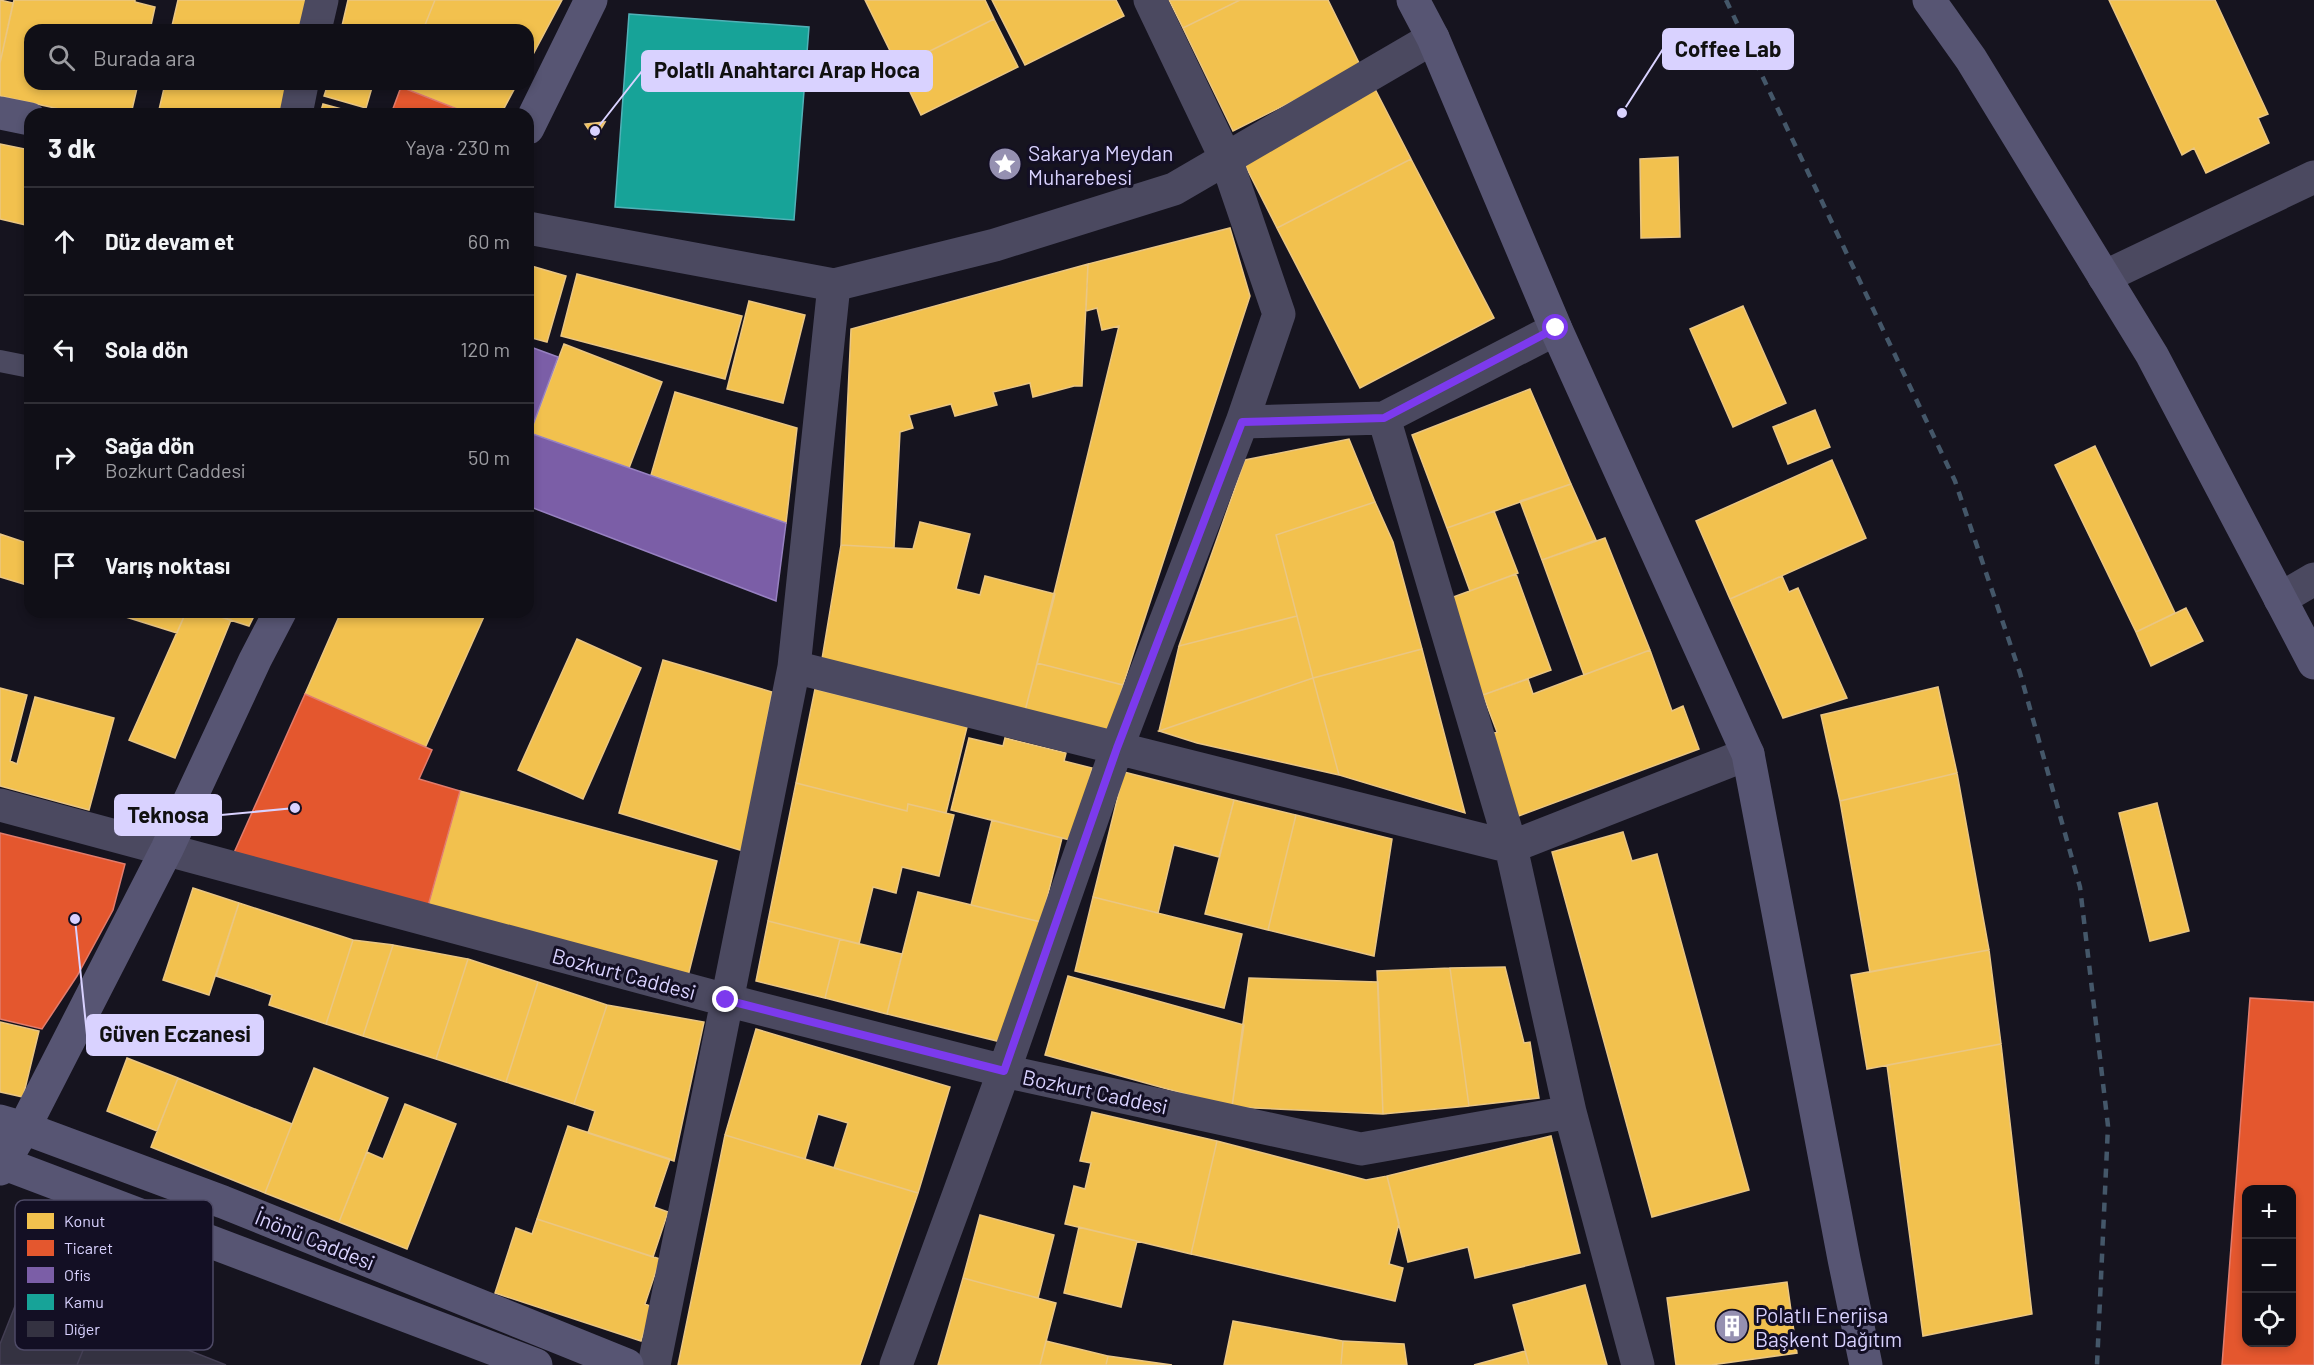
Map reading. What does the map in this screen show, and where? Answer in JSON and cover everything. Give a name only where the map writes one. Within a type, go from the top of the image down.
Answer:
[{"type":"street","points":[[316,24],[322,0]]},
{"type":"street","points":[[534,116],[591,0]]},
{"type":"street","points":[[896,1365],[1004,1071],[1117,748],[1242,422],[1280,314],[1226,159],[1150,0]]},
{"type":"street","points":[[1413,0],[1433,38],[1556,328],[1748,754],[1866,1365]]},
{"type":"street","points":[[1929,0],[1971,59],[2152,356],[2314,663]]},
{"type":"street","points":[[534,229],[834,285],[995,245],[1174,189],[1433,38]]},
{"type":"street","points":[[297,108],[301,90]]},
{"type":"street","points":[[0,113],[24,118]]},
{"type":"street","points":[[2104,277],[2314,177]]},
{"type":"street","points":[[654,1365],[794,667],[834,285]]},
{"type":"street","points":[[1242,422],[1384,418],[1556,328]]},
{"type":"street","points":[[1384,418],[1511,847],[1570,1112],[1638,1365]]},
{"type":"street","points":[[2280,599],[2314,579]]},
{"type":"street","points":[[1,1164],[12,1125],[166,849],[277,618]]},
{"type":"street","points":[[794,667],[1511,847],[1748,754]]},
{"type":"street","name":"Bozkurt Caddesi","points":[[0,805],[726,1000],[1004,1071],[1361,1149],[1570,1112]]},
{"type":"street","name":"İnönü Caddesi","points":[[12,1125],[223,1202],[627,1365]]},
{"type":"street","name":"İnönü Caddesi","points":[[1,1164],[97,1200]]},
{"type":"street","name":"İnönü Caddesi","points":[[213,1244],[536,1365]]},
{"type":"lane","points":[[0,361],[24,366]]},
{"type":"building: Konut","points":[[0,0],[13,3],[0,63]]},
{"type":"building: Konut","points":[[14,0],[135,0],[135,2],[155,7],[151,24],[24,24],[24,90],[137,90],[132,108],[55,108],[0,96],[0,63]]},
{"type":"building: Konut","points":[[178,0],[307,0],[306,24],[172,24]]},
{"type":"building: Konut","points":[[348,0],[435,0],[425,24],[342,24]]},
{"type":"building: Konut","points":[[435,0],[562,0],[534,53],[534,24],[425,24]]},
{"type":"building: Konut","points":[[865,0],[985,0],[994,19],[898,67]]},
{"type":"building: Konut","points":[[992,0],[1116,0],[1124,16],[1025,65]]},
{"type":"building: Konut","points":[[1169,0],[1240,0],[1183,28]]},
{"type":"building: Konut","points":[[1240,0],[1328,0],[1361,67],[1233,131],[1183,28]]},
{"type":"building: Konut","points":[[2109,0],[2215,0],[2268,114],[2258,118],[2269,143],[2206,173],[2194,148],[2182,155]]},
{"type":"building: Konut","points":[[994,19],[1018,67],[921,115],[898,67]]},
{"type":"building: Konut","points":[[1375,89],[1411,159],[1277,228],[1242,159]]},
{"type":"building: Konut","points":[[164,90],[286,90],[282,108],[159,108]]},
{"type":"building: Konut","points":[[326,90],[371,90],[366,108],[324,96]]},
{"type":"building: Konut","points":[[409,90],[514,90],[504,108],[455,108]]},
{"type":"building: Konut","points":[[323,104],[338,108],[322,108]]},
{"type":"building: Konut","points":[[605,122],[595,139],[585,124]]},
{"type":"building: Konut","points":[[0,144],[24,149],[24,225],[0,219]]},
{"type":"building: Konut","points":[[1678,157],[1680,237],[1641,238],[1640,159]]},
{"type":"building: Konut","points":[[1411,159],[1494,318],[1360,388],[1277,228]]},
{"type":"building: Konut","points":[[1230,228],[1250,296],[1123,685],[1037,663],[1119,326],[1102,330],[1097,308],[1086,311],[1088,264]]},
{"type":"building: Konut","points":[[1088,264],[1082,386],[1033,397],[1030,383],[993,392],[997,405],[955,416],[951,404],[909,415],[913,428],[900,432],[894,548],[841,545],[851,329]]},
{"type":"building: Konut","points":[[534,267],[566,276],[547,342],[534,339]]},
{"type":"building: Konut","points":[[577,274],[742,316],[725,379],[561,336]]},
{"type":"building: Konut","points":[[749,301],[805,315],[783,403],[727,389]]},
{"type":"building: Konut","points":[[1743,306],[1786,403],[1733,427],[1690,329]]},
{"type":"building: Konut","points":[[564,344],[662,382],[629,468],[534,434],[534,423]]},
{"type":"building: Konut","points":[[1530,389],[1571,484],[1447,528],[1412,435]]},
{"type":"building: Konut","points":[[675,392],[797,428],[786,523],[651,475]]},
{"type":"building: Konut","points":[[1815,410],[1830,447],[1788,464],[1773,427]]},
{"type":"building: Konut","points":[[1349,439],[1375,502],[1276,535],[1297,616],[1179,646],[1245,460]]},
{"type":"building: Konut","points":[[2095,446],[2175,613],[2136,632],[2055,465]]},
{"type":"building: Konut","points":[[1832,460],[1866,538],[1730,599],[1696,521]]},
{"type":"building: Konut","points":[[1571,484],[1596,540],[1542,560],[1520,501]]},
{"type":"building: Konut","points":[[1375,502],[1393,542],[1422,649],[1313,678],[1276,535]]},
{"type":"building: Konut","points":[[1494,511],[1518,573],[1470,591],[1447,528]]},
{"type":"building: Konut","points":[[920,522],[970,534],[956,589],[980,595],[985,576],[1055,594],[1025,711],[822,659],[841,545],[913,549]]},
{"type":"building: Konut","points":[[0,534],[24,542],[24,584],[0,577]]},
{"type":"building: Konut","points":[[1605,538],[1650,650],[1584,675],[1542,560]]},
{"type":"building: Konut","points":[[1516,574],[1551,670],[1483,695],[1448,599]]},
{"type":"building: Konut","points":[[1782,576],[1789,592],[1798,588],[1847,698],[1783,718],[1730,599]]},
{"type":"building: Konut","points":[[2186,608],[2203,641],[2151,666],[2136,632]]},
{"type":"building: Konut","points":[[1297,616],[1313,678],[1159,731],[1179,646]]},
{"type":"building: Konut","points":[[129,618],[183,618],[177,633]]},
{"type":"building: Konut","points":[[183,618],[231,620],[175,758],[129,740]]},
{"type":"building: Konut","points":[[224,618],[253,618],[249,626]]},
{"type":"building: Konut","points":[[338,618],[483,618],[425,748],[305,694]]},
{"type":"building: Konut","points":[[577,639],[641,668],[583,799],[518,770]]},
{"type":"building: Konut","points":[[1422,649],[1465,813],[1339,775],[1313,678]]},
{"type":"building: Konut","points":[[1650,650],[1672,711],[1683,706],[1699,749],[1516,817],[1486,736],[1497,732],[1483,695],[1528,679],[1533,694]]},
{"type":"building: Konut","points":[[663,660],[772,692],[743,851],[619,813]]},
{"type":"building: Konut","points":[[1037,663],[1123,685],[1110,733],[1025,711]]},
{"type":"building: Konut","points":[[1313,678],[1339,775],[1197,743],[1159,731]]},
{"type":"building: Konut","points":[[1938,687],[1957,773],[1840,801],[1821,715]]},
{"type":"building: Konut","points":[[0,688],[27,695],[10,761],[17,764],[35,697],[114,718],[89,810],[0,786]]},
{"type":"building: Konut","points":[[815,689],[967,727],[946,813],[908,804],[907,811],[796,783]]},
{"type":"building: Konut","points":[[969,738],[1003,746],[1005,738],[1066,753],[1064,761],[1092,768],[1074,841],[951,810]]},
{"type":"building: Konut","points":[[1124,772],[1234,800],[1219,857],[1174,845],[1158,913],[1093,897]]},
{"type":"building: Konut","points":[[1957,773],[1989,950],[1870,972],[1840,801]]},
{"type":"building: Konut","points":[[796,783],[907,811],[908,804],[954,815],[939,876],[902,867],[896,893],[873,887],[859,944],[768,921]]},
{"type":"building: Konut","points":[[460,791],[717,861],[688,976],[428,906]]},
{"type":"building: Konut","points":[[1234,800],[1296,815],[1268,930],[1205,914]]},
{"type":"building: Konut","points":[[2157,803],[2189,931],[2150,941],[2119,813]]},
{"type":"building: Konut","points":[[1296,815],[1392,839],[1374,956],[1268,930]]},
{"type":"building: Konut","points":[[992,820],[1062,838],[1041,922],[971,905]]},
{"type":"building: Konut","points":[[1623,832],[1632,861],[1657,854],[1749,1190],[1652,1217],[1552,852]]},
{"type":"building: Konut","points":[[193,888],[239,903],[209,995],[163,980]]},
{"type":"building: Konut","points":[[918,892],[1041,922],[1001,1042],[887,1014]]},
{"type":"building: Konut","points":[[1093,897],[1242,934],[1224,1008],[1075,971]]},
{"type":"building: Konut","points":[[239,903],[353,940],[326,1024],[269,1005],[272,995],[216,976]]},
{"type":"building: Konut","points":[[768,921],[840,939],[825,998],[756,981]]},
{"type":"building: Konut","points":[[840,939],[902,954],[887,1014],[825,998]]},
{"type":"building: Konut","points":[[353,940],[393,945],[363,1036],[326,1024]]},
{"type":"building: Konut","points":[[393,945],[468,959],[436,1059],[363,1036]]},
{"type":"building: Konut","points":[[1989,950],[2001,1044],[1867,1069],[1851,975]]},
{"type":"building: Konut","points":[[468,959],[538,982],[506,1082],[436,1059]]},
{"type":"building: Konut","points":[[1505,967],[1524,1043],[1530,1042],[1539,1098],[1469,1106],[1450,968]]},
{"type":"building: Konut","points":[[1450,968],[1469,1106],[1383,1114],[1377,971]]},
{"type":"building: Konut","points":[[1068,976],[1244,1025],[1232,1107],[1045,1055]]},
{"type":"building: Konut","points":[[1249,978],[1378,982],[1383,1114],[1232,1107]]},
{"type":"building: Konut","points":[[538,982],[607,1005],[574,1104],[506,1082]]},
{"type":"building: Konut","points":[[607,1005],[704,1022],[674,1161],[588,1133],[595,1111],[574,1104]]},
{"type":"building: Konut","points":[[0,1022],[39,1031],[23,1097],[0,1092]]},
{"type":"building: Konut","points":[[756,1029],[950,1087],[918,1193],[834,1168],[848,1123],[818,1114],[805,1159],[725,1135]]},
{"type":"building: Konut","points":[[2001,1044],[2032,1314],[1923,1336],[1887,1065]]},
{"type":"building: Konut","points":[[127,1058],[178,1078],[157,1131],[107,1111]]},
{"type":"building: Konut","points":[[314,1068],[388,1098],[339,1222],[265,1193]]},
{"type":"building: Konut","points":[[178,1078],[292,1124],[265,1193],[151,1147]]},
{"type":"building: Konut","points":[[405,1104],[456,1124],[407,1249],[339,1222],[367,1152],[383,1159]]},
{"type":"building: Konut","points":[[1092,1112],[1217,1141],[1191,1254],[1065,1224],[1074,1186],[1085,1189],[1091,1163],[1080,1161]]},
{"type":"building: Konut","points":[[568,1126],[670,1159],[654,1207],[668,1212],[653,1257],[537,1219]]},
{"type":"building: Konut","points":[[725,1135],[918,1193],[860,1365],[678,1365]]},
{"type":"building: Konut","points":[[1551,1136],[1580,1253],[1475,1278],[1468,1247],[1408,1262],[1387,1176]]},
{"type":"building: Konut","points":[[1217,1141],[1366,1180],[1387,1176],[1399,1223],[1389,1264],[1403,1268],[1395,1301],[1191,1254]]},
{"type":"building: Konut","points":[[980,1215],[1054,1235],[1038,1298],[963,1278]]},
{"type":"building: Konut","points":[[537,1219],[660,1259],[645,1304],[652,1307],[641,1341],[495,1293],[516,1228],[532,1234]]},
{"type":"building: Konut","points":[[1079,1227],[1137,1241],[1121,1307],[1064,1293]]},
{"type":"building: Konut","points":[[963,1278],[1056,1303],[1040,1365],[938,1365]]},
{"type":"building: Konut","name":"Polatlı Enerjisa Başkent Dağıtım","points":[[1787,1282],[1797,1353],[1711,1365],[1676,1365],[1667,1298]]},
{"type":"building: Konut","points":[[1585,1285],[1607,1365],[1529,1365],[1513,1305]]},
{"type":"building: Konut","points":[[1233,1321],[1343,1341],[1341,1365],[1224,1365]]},
{"type":"building: Konut","points":[[1046,1341],[1108,1356],[1106,1365],[1040,1365]]},
{"type":"building: Konut","points":[[1343,1341],[1404,1344],[1407,1365],[1341,1365]]},
{"type":"building: Konut","points":[[1525,1351],[1529,1365],[1474,1365]]},
{"type":"building: Konut","points":[[1108,1356],[1172,1365],[1106,1365]]},
{"type":"building: Ticaret","points":[[400,90],[409,90],[455,108],[393,108]]},
{"type":"building: Ticaret","points":[[305,694],[432,750],[419,779],[460,791],[428,906],[233,855]]},
{"type":"building: Ticaret","points":[[0,833],[125,864],[113,910],[77,976],[42,1029],[0,1019]]},
{"type":"building: Ticaret","points":[[2250,998],[2314,1002],[2314,1365],[2222,1365]]},
{"type":"building: Ofis","points":[[534,348],[558,357],[534,422]]},
{"type":"building: Ofis","points":[[534,434],[786,523],[776,601],[534,508]]},
{"type":"building: Kamu","points":[[629,14],[809,27],[794,220],[615,207]]},
{"type":"building: Diğer","points":[[15,1306],[15,1350],[83,1350],[77,1365],[0,1365],[0,1344]]},
{"type":"building: Diğer","points":[[83,1350],[188,1350],[226,1365],[77,1365]]},
{"type":"railway","points":[[1726,0],[1955,481],[2020,673],[2080,887],[2108,1126],[2097,1365]]},
{"type":"place","name":"Coffee Lab","points":[[1622,113]]},
{"type":"place","name":"Polatlı Anahtarcı Arap Hoca","points":[[595,131]]},
{"type":"place","name":"Sakarya Meydan Muharebesi","points":[[1005,164]]},
{"type":"place","name":"Teknosa","points":[[295,808]]},
{"type":"place","name":"Güven Eczanesi","points":[[75,919]]},
{"type":"place","name":"Polatlı Enerjisa Başkent Dağıtım","points":[[1732,1326]]},
{"type":"route","points":[[726,1000],[1004,1071],[1117,748],[1242,422],[1384,418],[1556,328]]}]
